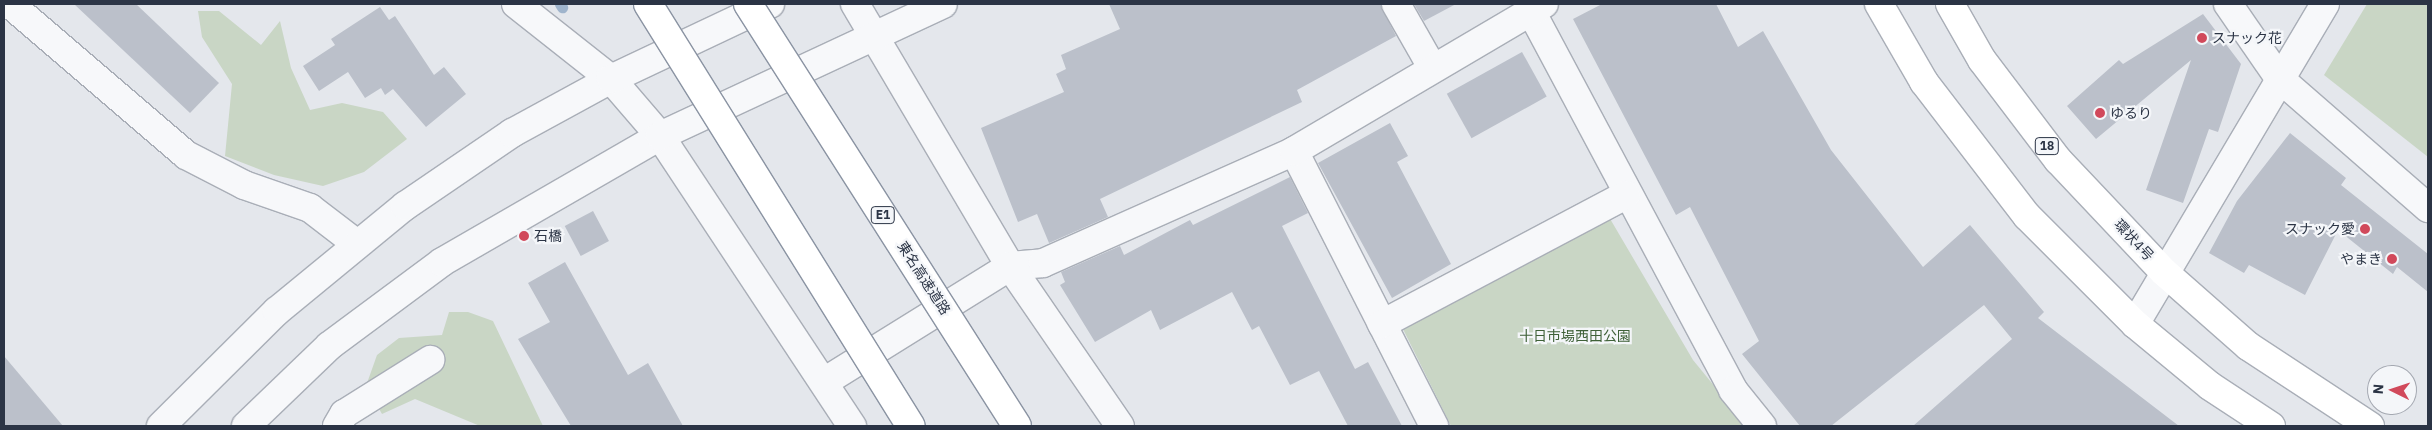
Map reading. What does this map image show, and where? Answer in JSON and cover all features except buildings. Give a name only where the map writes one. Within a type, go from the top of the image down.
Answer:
[{"type":"main road","points":[[648,4],[911,426]]},
{"type":"main road","name":"東名高速道路","points":[[748,4],[1017,426]]},
{"type":"main road","points":[[1879,4],[1924,82],[2027,216],[2135,324],[2210,386],[2271,426]]},
{"type":"main road","name":"環状4号","points":[[1950,4],[1982,60],[2058,160],[2164,272],[2248,346],[2370,426]]},
{"type":"street","points":[[10,4],[186,155],[244,185],[310,208],[358,244]]},
{"type":"street","points":[[516,4],[611,79],[660,136],[852,426]]},
{"type":"street","points":[[161,426],[277,311],[358,244],[512,133],[611,79],[770,4]]},
{"type":"street","points":[[855,4],[1010,266],[1120,426]]},
{"type":"street","points":[[246,426],[329,346],[442,262],[660,136],[872,34],[943,4]]},
{"type":"street","points":[[1396,4],[1432,67]]},
{"type":"street","points":[[2228,4],[2279,78],[2428,208]]},
{"type":"street","points":[[2135,324],[2279,78],[2325,4]]},
{"type":"street","points":[[824,382],[1010,266],[1043,263],[1294,151],[1432,67],[1538,8],[1626,195],[1733,390],[1762,426]]},
{"type":"street","points":[[1294,151],[1434,426]]},
{"type":"street","points":[[1382,324],[1626,195]]},
{"type":"street","points":[[337,426],[344,414],[430,360]]},
{"type":"green space","points":[[2367,4],[2428,4],[2428,157],[2324,75]]},
{"type":"green space","points":[[198,11],[219,11],[261,45],[280,21],[291,68],[310,110],[342,103],[383,112],[407,139],[364,172],[323,186],[274,175],[225,156],[232,84],[202,37]]},
{"type":"green space","name":"十日市場西田公園","points":[[1609,217],[1693,360],[1747,426],[1451,426],[1401,325]]},
{"type":"green space","points":[[449,312],[468,312],[493,321],[543,426],[480,426],[415,399],[382,414],[366,386],[377,355],[399,338],[442,335]]},
{"type":"place","name":"スナック花","points":[[2202,38]]},
{"type":"place","name":"ゆるり","points":[[2100,113]]},
{"type":"place","name":"スナック愛","points":[[2365,229]]},
{"type":"place","name":"石橋","points":[[524,236]]},
{"type":"place","name":"やまき","points":[[2392,259]]}]
